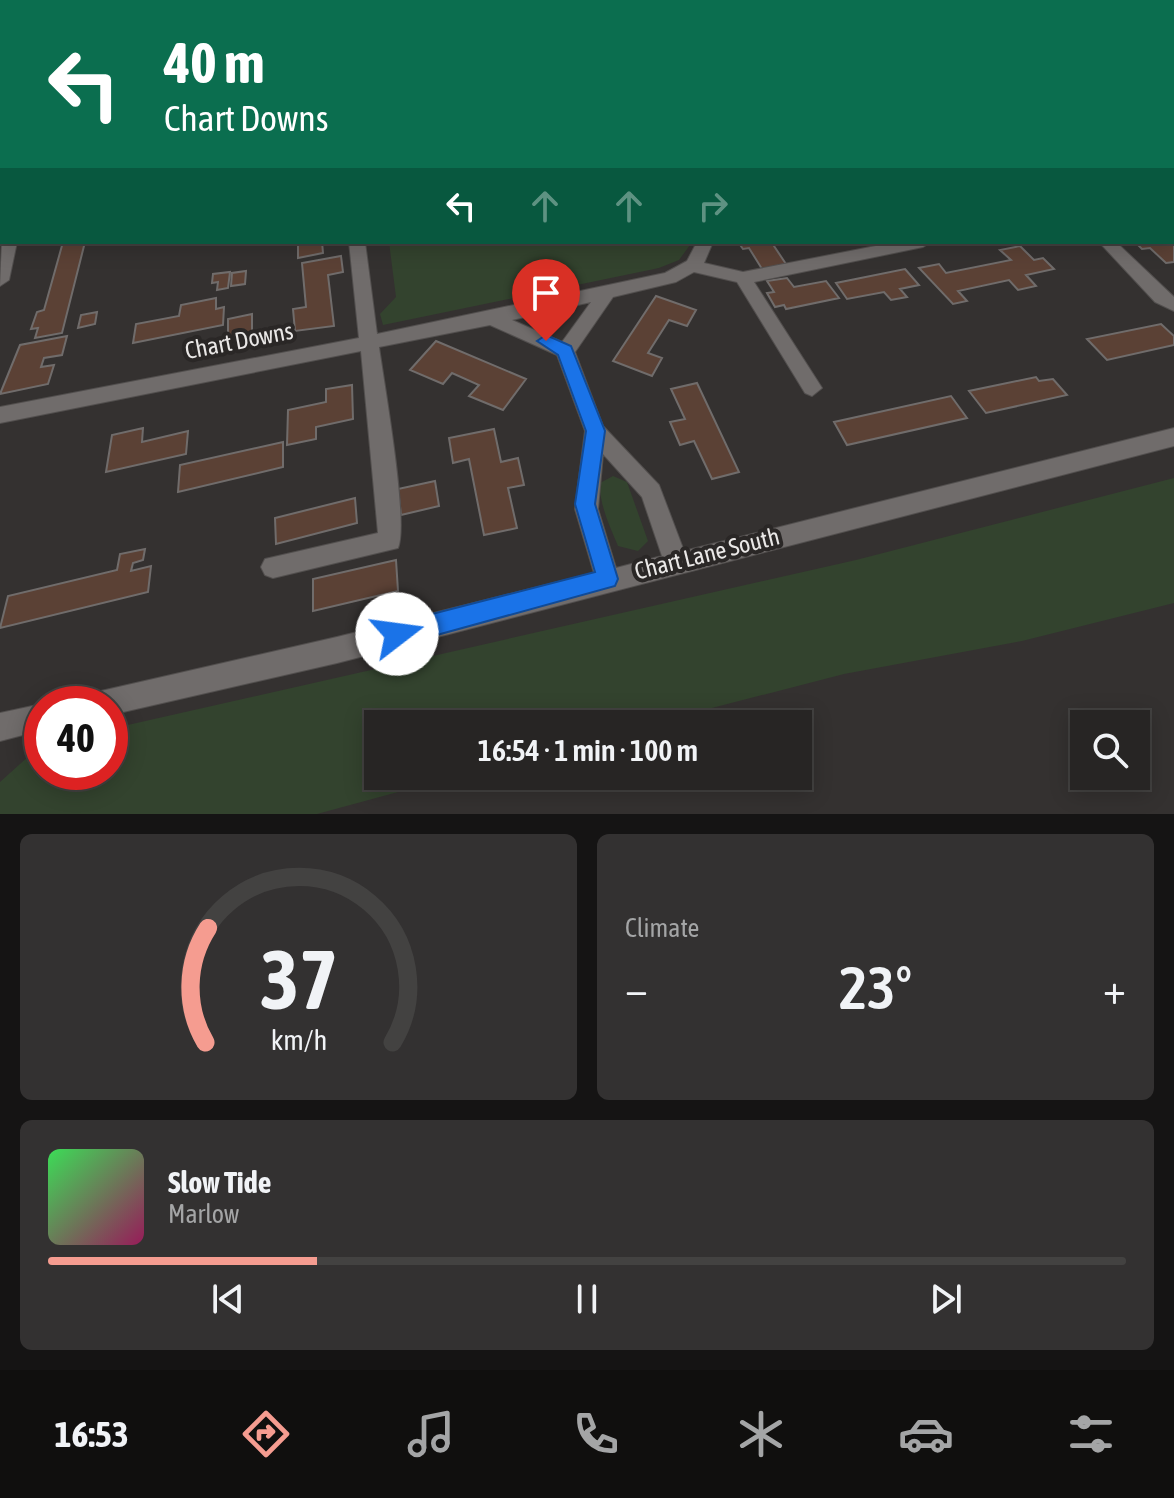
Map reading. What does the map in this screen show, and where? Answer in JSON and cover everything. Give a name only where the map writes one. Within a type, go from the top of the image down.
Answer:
[{"type":"street","points":[[0,280],[9,244]]},
{"type":"street","points":[[273,567],[390,541],[388,495],[357,244]]},
{"type":"street","points":[[705,244],[703,253],[693,266],[743,278],[913,244]]},
{"type":"street","points":[[1109,244],[1161,298],[1174,305]]},
{"type":"street","name":"Chart Downs","points":[[0,415],[489,319],[670,278],[693,266]]},
{"type":"street","points":[[743,278],[812,388]]},
{"type":"street","points":[[565,351],[607,293]]},
{"type":"street","points":[[489,319],[507,323],[565,351],[595,431],[651,492],[676,562]]},
{"type":"street","points":[[595,431],[585,504],[608,579]]},
{"type":"street","name":"Chart Lane South","points":[[128,698],[337,650],[1174,437]]},
{"type":"street","points":[[0,727],[24,721]]},
{"type":"green space","points":[[389,244],[690,245],[679,260],[659,268],[383,325],[380,314],[396,297]]},
{"type":"green space","points":[[613,476],[627,482],[648,541],[638,551],[618,546],[606,515],[600,483]]},
{"type":"green space","points":[[1174,478],[1174,603],[1022,641],[844,674],[704,710],[364,710],[364,790],[405,790],[317,814],[0,814],[0,782],[24,760],[24,790],[128,790],[128,725],[856,560]]},
{"type":"building","points":[[62,244],[84,244],[62,333],[35,338],[38,328],[31,329],[37,312],[44,310]]},
{"type":"building","points":[[298,244],[322,244],[323,253],[298,258]]},
{"type":"building","points":[[739,244],[773,244],[786,264],[762,269],[749,248],[743,249]]},
{"type":"building","points":[[1137,244],[1174,244],[1174,262],[1166,263],[1150,248],[1142,249]]},
{"type":"building","points":[[1020,246],[1034,260],[1043,258],[1054,269],[1026,275],[1036,286],[1018,290],[1009,280],[958,291],[967,301],[953,304],[919,268],[939,264],[946,273],[1011,260],[1000,250]]},
{"type":"building","points":[[341,256],[343,272],[328,275],[334,326],[295,331],[293,309],[306,307],[302,263]]},
{"type":"building","points":[[905,269],[919,285],[900,289],[907,297],[891,300],[884,292],[847,299],[836,283]]},
{"type":"building","points":[[246,271],[245,284],[231,286],[232,273]]},
{"type":"building","points":[[230,272],[228,288],[217,290],[218,282],[212,283],[213,274]]},
{"type":"building","points":[[787,278],[794,287],[826,281],[839,298],[786,309],[784,305],[775,307],[767,293],[774,292],[767,281]]},
{"type":"building","points":[[656,296],[696,310],[687,326],[669,320],[648,353],[662,358],[652,376],[613,361]]},
{"type":"building","points":[[216,298],[216,309],[224,307],[223,325],[133,343],[136,324],[179,316],[181,305]]},
{"type":"building","points":[[97,312],[95,324],[78,328],[81,315]]},
{"type":"building","points":[[252,314],[252,333],[228,338],[228,319]]},
{"type":"building","points":[[1161,324],[1174,336],[1174,345],[1107,360],[1087,339]]},
{"type":"building","points":[[67,336],[62,355],[44,358],[41,367],[54,365],[48,384],[0,394],[20,345]]},
{"type":"building","points":[[436,341],[526,379],[503,410],[469,396],[479,385],[452,373],[443,384],[410,370]]},
{"type":"building","points":[[1036,377],[1039,381],[1053,379],[1067,395],[986,413],[969,391]]},
{"type":"building","points":[[697,383],[739,472],[712,479],[694,441],[680,445],[670,422],[685,419],[671,389]]},
{"type":"building","points":[[352,385],[353,419],[316,427],[316,439],[287,445],[288,410],[326,402],[326,389]]},
{"type":"building","points":[[951,396],[967,418],[847,445],[834,422]]},
{"type":"building","points":[[143,428],[142,442],[188,431],[186,454],[106,472],[112,435]]},
{"type":"building","points":[[494,429],[501,462],[518,458],[524,485],[508,488],[517,528],[484,535],[469,459],[453,463],[449,438]]},
{"type":"building","points":[[283,442],[283,467],[178,492],[180,465]]},
{"type":"building","points":[[435,481],[439,506],[401,515],[398,489]]},
{"type":"building","points":[[355,498],[357,523],[276,544],[275,518]]},
{"type":"building","points":[[145,549],[143,560],[133,563],[131,571],[151,566],[148,592],[0,628],[8,596],[117,570],[120,554]]},
{"type":"building","points":[[396,560],[398,591],[313,611],[313,579]]},
{"type":"route","points":[[397,634],[608,579],[585,504],[589,469],[595,451],[595,431],[565,351],[546,341]]}]
